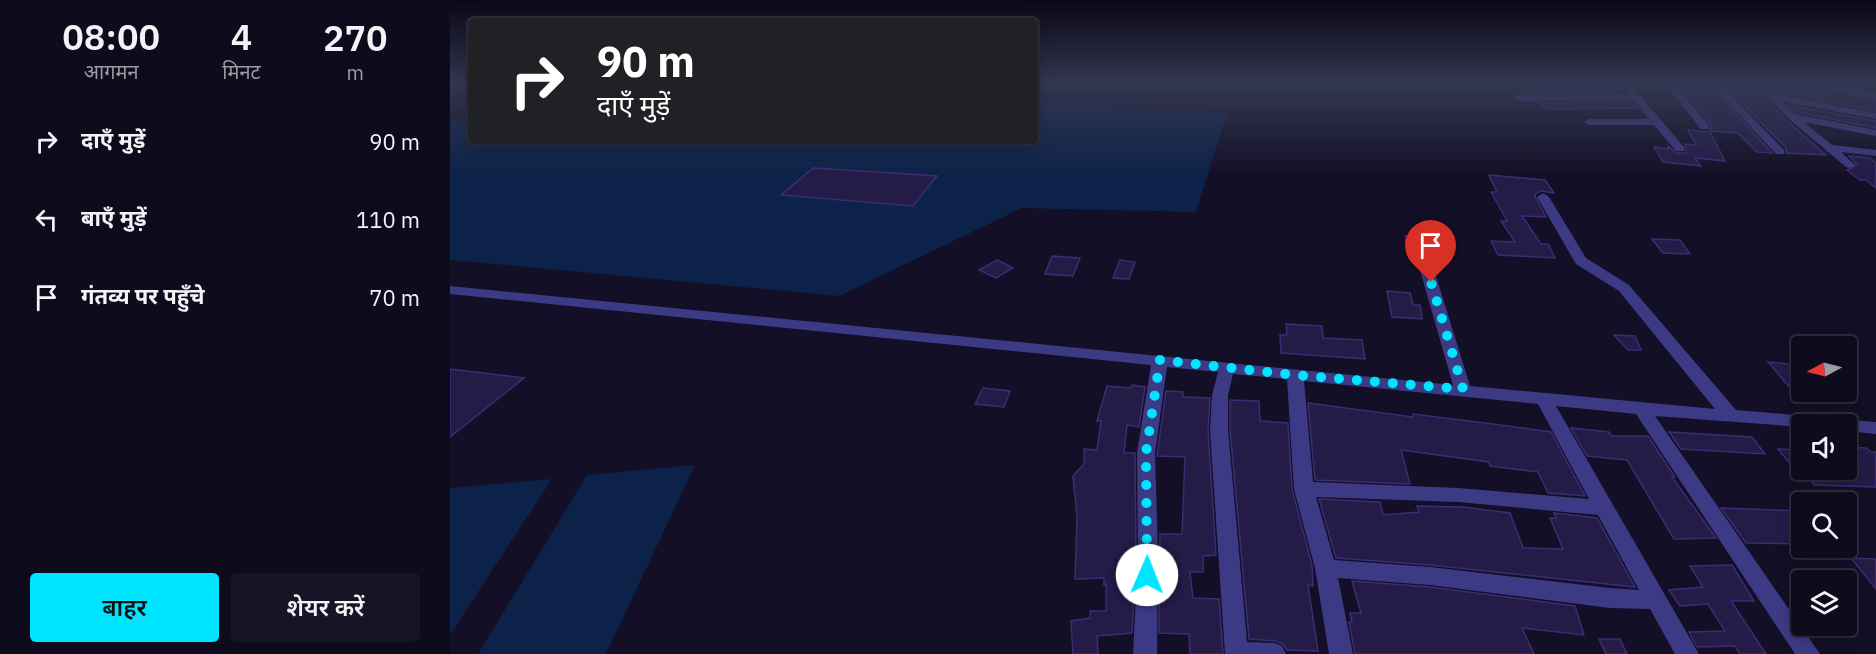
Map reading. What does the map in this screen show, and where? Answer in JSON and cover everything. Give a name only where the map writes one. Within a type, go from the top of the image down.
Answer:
[{"type":"street","points":[[1651,115],[1680,148]]},
{"type":"street","points":[[1695,115],[1705,127]]},
{"type":"street","points":[[1744,115],[1780,152]]},
{"type":"street","points":[[1791,116],[1876,133]]},
{"type":"street","points":[[1791,116],[1850,165]]},
{"type":"street","points":[[1589,122],[1658,122]]},
{"type":"street","points":[[1832,148],[1876,153]]},
{"type":"street","points":[[1544,197],[1581,261],[1624,288],[1730,415]]},
{"type":"street","points":[[1424,260],[1463,389]]},
{"type":"street","points":[[450,290],[1295,375],[1463,389],[1641,409],[1791,420]]},
{"type":"street","points":[[1145,654],[1148,555],[1146,453],[1160,360]]},
{"type":"street","points":[[1227,367],[1220,395],[1219,430],[1237,653],[1274,654]]},
{"type":"street","points":[[1295,375],[1304,489],[1326,568],[1341,654]]},
{"type":"street","points":[[1543,398],[1687,654]]},
{"type":"street","points":[[1641,409],[1808,654]]},
{"type":"street","points":[[1857,426],[1876,428]]},
{"type":"street","points":[[1304,489],[1458,495],[1604,508]]},
{"type":"street","points":[[1326,568],[1431,576],[1610,598],[1658,600]]},
{"type":"water","points":[[1038,115],[1227,115],[1196,212],[1022,208],[839,296],[450,260],[450,122],[468,116],[468,144],[1038,144]]},
{"type":"water","points":[[695,465],[606,654],[478,654],[587,475]]},
{"type":"water","points":[[552,479],[450,635],[450,488]]},
{"type":"building","points":[[1703,115],[1737,115],[1772,153],[1757,152],[1738,133],[1711,131],[1711,124]]},
{"type":"building","points":[[1753,115],[1781,115],[1826,155],[1786,153],[1786,148]]},
{"type":"building","points":[[1809,115],[1840,115],[1876,121],[1876,128]]},
{"type":"building","points":[[1688,130],[1710,132],[1725,161],[1695,158],[1701,166],[1663,162],[1654,147],[1668,149],[1668,146],[1676,153],[1686,153],[1685,144],[1696,145]]},
{"type":"building","points":[[1849,156],[1870,158],[1876,163],[1876,188],[1847,170],[1857,165]]},
{"type":"building","points":[[813,168],[937,176],[913,206],[781,195]]},
{"type":"building","points":[[1489,175],[1545,180],[1554,193],[1542,191],[1536,193],[1535,196],[1546,217],[1522,216],[1541,244],[1548,244],[1555,258],[1498,255],[1491,241],[1515,242],[1501,221],[1507,221],[1491,192],[1497,192]]},
{"type":"building","points":[[1405,236],[1421,238],[1425,253],[1409,252]]},
{"type":"building","points":[[1652,239],[1680,240],[1690,254],[1663,253]]},
{"type":"building","points":[[1052,256],[1080,258],[1073,276],[1045,274]]},
{"type":"building","points":[[997,260],[1013,268],[996,278],[979,270]]},
{"type":"building","points":[[1120,260],[1135,262],[1129,279],[1113,278]]},
{"type":"building","points":[[1387,291],[1410,293],[1413,305],[1420,305],[1422,319],[1392,317]]},
{"type":"building","points":[[1286,324],[1322,326],[1323,338],[1362,340],[1365,359],[1281,353],[1280,335],[1287,335]]},
{"type":"building","points":[[1614,335],[1635,336],[1641,350],[1628,350]]},
{"type":"building","points":[[1768,362],[1791,364],[1791,389]]},
{"type":"building","points":[[450,369],[524,378],[450,437]]},
{"type":"building","points":[[1132,385],[1145,387],[1139,427],[1127,425],[1124,453],[1135,453],[1136,555],[1132,633],[1097,636],[1098,654],[1073,654],[1071,621],[1090,618],[1090,611],[1106,611],[1106,584],[1104,585],[1104,578],[1075,579],[1077,517],[1073,476],[1084,464],[1084,449],[1097,450],[1101,421],[1097,421],[1107,386],[1131,388]]},
{"type":"building","points":[[983,388],[1010,391],[1004,407],[975,404]]},
{"type":"building","points":[[1166,391],[1183,392],[1183,397],[1210,398],[1208,430],[1216,555],[1203,556],[1203,572],[1190,572],[1193,598],[1219,599],[1223,654],[1190,654],[1189,634],[1159,633],[1160,534],[1182,534],[1185,457],[1157,456]]},
{"type":"building","points":[[1230,400],[1259,401],[1260,421],[1288,423],[1292,489],[1312,565],[1313,586],[1308,585],[1318,651],[1287,650],[1283,644],[1275,641],[1249,639],[1230,430]]},
{"type":"building","points":[[1308,403],[1551,432],[1585,496],[1548,493],[1538,472],[1490,466],[1489,462],[1401,450],[1410,484],[1315,480]]},
{"type":"building","points":[[1571,428],[1609,432],[1611,436],[1648,436],[1675,477],[1672,477],[1716,538],[1674,539],[1627,460],[1587,456]]},
{"type":"building","points":[[1669,432],[1752,437],[1765,454],[1681,449]]},
{"type":"building","points":[[1857,448],[1876,452],[1876,487],[1814,485],[1810,480],[1857,480]]},
{"type":"building","points":[[1778,449],[1791,450],[1791,465]]},
{"type":"building","points":[[1319,499],[1380,502],[1383,515],[1419,512],[1417,506],[1463,507],[1510,513],[1523,548],[1563,549],[1550,518],[1556,518],[1554,513],[1597,518],[1635,587],[1430,565],[1336,558]]},
{"type":"building","points":[[1721,508],[1791,511],[1791,544],[1746,543]]},
{"type":"building","points":[[1851,558],[1876,559],[1876,589]]},
{"type":"building","points":[[1732,565],[1754,601],[1731,601],[1766,654],[1740,654],[1735,646],[1697,647],[1689,632],[1725,631],[1708,604],[1680,606],[1669,590],[1703,587],[1690,566]]},
{"type":"building","points":[[1352,581],[1430,587],[1575,606],[1584,635],[1522,628],[1534,654],[1355,654],[1349,622],[1352,622],[1350,613],[1361,613]]},
{"type":"building","points":[[1599,639],[1620,639],[1627,654],[1606,654]]},
{"type":"route","points":[[1147,575],[1146,453],[1160,360],[1295,375],[1463,389],[1431,282]]}]
